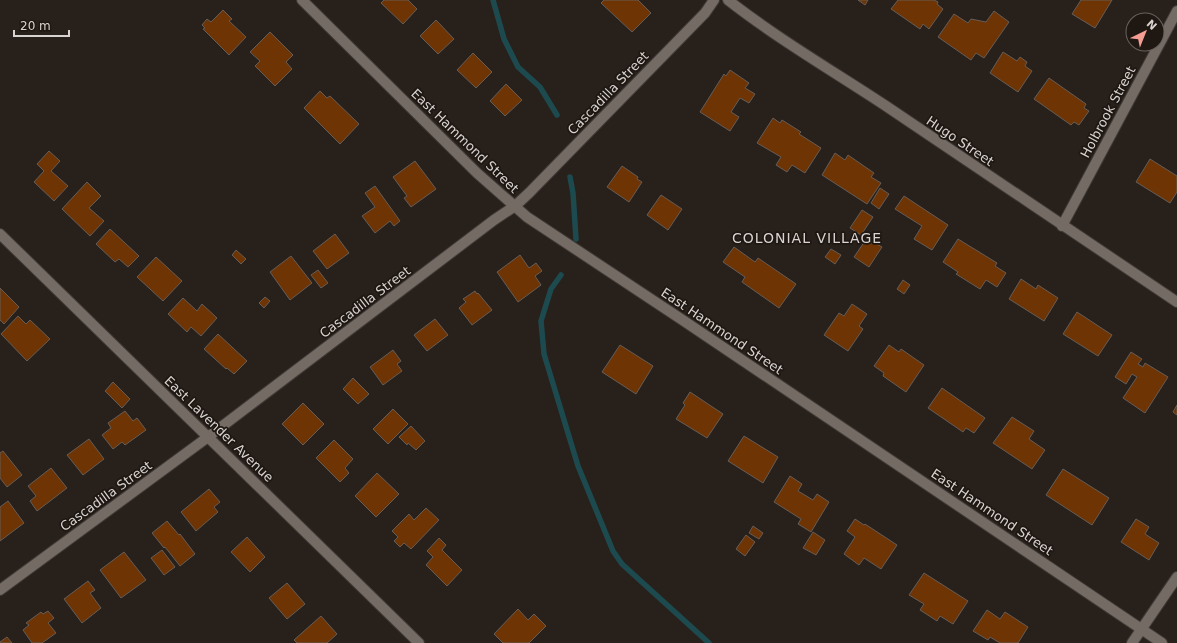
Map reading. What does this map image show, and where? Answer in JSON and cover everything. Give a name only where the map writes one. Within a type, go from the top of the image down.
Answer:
[{"type":"street","name":"East Hammond Street","points":[[302,0],[477,173],[527,217],[1001,533],[1162,643]]},
{"type":"street","name":"Cascadilla Street","points":[[0,590],[208,437],[494,220],[515,206],[699,18],[714,0]]},
{"type":"street","name":"Hugo Street","points":[[728,0],[754,21],[886,106],[1062,226],[1177,302]]},
{"type":"street","name":"Holbrook Street","points":[[1062,226],[1177,11]]},
{"type":"street","name":"East Lavender Avenue","points":[[0,234],[419,643]]},
{"type":"street","points":[[1132,643],[1177,577]]},
{"type":"building","points":[[384,0],[408,0],[417,9],[403,24],[381,3]]},
{"type":"building","points":[[604,0],[638,0],[651,13],[632,32],[601,3]]},
{"type":"building","points":[[858,0],[868,0],[865,5]]},
{"type":"building","points":[[898,0],[934,0],[938,2],[937,4],[943,9],[929,29],[923,24],[920,29],[891,9]]},
{"type":"building","points":[[1081,0],[1112,0],[1095,28],[1072,14]]},
{"type":"building","points":[[223,10],[232,19],[229,21],[246,37],[229,55],[203,29],[205,28],[202,25],[207,19],[211,22]]},
{"type":"building","points":[[994,11],[1009,22],[984,58],[976,53],[971,60],[938,37],[954,14],[968,23],[971,19],[986,22]]},
{"type":"building","points":[[436,20],[454,39],[438,54],[420,36]]},
{"type":"building","points":[[270,32],[293,55],[286,62],[292,69],[275,86],[255,66],[260,61],[250,52]]},
{"type":"building","points":[[1003,52],[1017,61],[1020,57],[1027,62],[1025,66],[1032,71],[1018,92],[990,73]]},
{"type":"building","points":[[473,53],[492,72],[476,88],[457,70]]},
{"type":"building","points":[[730,70],[749,83],[745,88],[755,94],[749,103],[740,98],[731,112],[739,117],[730,131],[700,112],[724,74],[726,76]]},
{"type":"building","points":[[1049,78],[1086,104],[1084,108],[1089,111],[1079,125],[1074,122],[1071,125],[1034,99]]},
{"type":"building","points":[[506,84],[522,100],[505,116],[490,101]]},
{"type":"building","points":[[320,91],[327,98],[330,96],[359,124],[340,144],[304,108]]},
{"type":"building","points":[[773,118],[780,123],[782,120],[801,132],[799,134],[821,148],[805,173],[792,165],[787,172],[776,165],[781,157],[757,143]]},
{"type":"building","points":[[49,151],[60,161],[51,171],[68,186],[54,201],[34,182],[44,171],[37,164]]},
{"type":"building","points":[[835,153],[845,160],[848,155],[874,173],[871,177],[881,183],[867,204],[822,175]]},
{"type":"building","points":[[1150,159],[1177,176],[1177,192],[1170,203],[1136,182]]},
{"type":"building","points":[[415,161],[436,189],[411,207],[404,198],[407,196],[393,177]]},
{"type":"building","points":[[622,166],[638,177],[637,179],[642,182],[629,202],[607,187]]},
{"type":"building","points":[[87,182],[101,196],[89,208],[104,221],[90,236],[62,209]]},
{"type":"building","points":[[375,186],[400,221],[394,226],[390,221],[375,233],[362,216],[375,207],[365,193]]},
{"type":"building","points":[[880,188],[889,194],[879,209],[871,203]]},
{"type":"building","points":[[661,195],[682,209],[668,230],[647,215]]},
{"type":"building","points":[[904,196],[948,225],[932,250],[914,239],[922,226],[895,209]]},
{"type":"building","points":[[862,210],[873,217],[861,235],[850,228]]},
{"type":"building","points":[[110,229],[139,256],[128,267],[119,259],[115,262],[96,244]]},
{"type":"building","points":[[335,234],[349,253],[327,269],[313,251]]},
{"type":"building","points":[[867,238],[882,247],[869,267],[854,257]]},
{"type":"building","points":[[958,239],[997,263],[995,266],[1006,273],[997,287],[986,280],[980,289],[956,274],[958,272],[943,262]]},
{"type":"building","points":[[734,247],[755,262],[758,258],[796,284],[779,308],[742,282],[745,277],[723,262]]},
{"type":"building","points":[[831,249],[841,255],[835,264],[825,257]]},
{"type":"building","points":[[236,250],[246,259],[241,264],[232,255]]},
{"type":"building","points":[[520,255],[529,268],[536,263],[542,271],[535,276],[541,285],[518,302],[497,272]]},
{"type":"building","points":[[291,256],[312,283],[290,300],[270,272]]},
{"type":"building","points":[[156,257],[182,281],[163,301],[137,277]]},
{"type":"building","points":[[318,270],[328,283],[321,288],[311,275]]},
{"type":"building","points":[[1021,279],[1036,289],[1038,285],[1058,298],[1044,321],[1009,299]]},
{"type":"building","points":[[903,280],[910,285],[904,294],[897,289]]},
{"type":"building","points":[[0,288],[19,307],[4,324],[0,320]]},
{"type":"building","points":[[475,291],[492,310],[472,325],[459,308],[466,302],[463,299]]},
{"type":"building","points":[[265,297],[270,301],[264,308],[259,303]]},
{"type":"building","points":[[183,298],[197,311],[202,304],[217,318],[201,336],[191,327],[187,332],[168,314]]},
{"type":"building","points":[[852,304],[867,314],[859,326],[863,329],[848,351],[824,335],[839,313],[844,316]]},
{"type":"building","points":[[1077,312],[1112,335],[1098,356],[1063,334]]},
{"type":"building","points":[[18,316],[26,324],[30,320],[50,339],[27,361],[1,334]]},
{"type":"building","points":[[435,319],[448,335],[427,351],[414,335]]},
{"type":"building","points":[[218,334],[247,361],[234,374],[227,368],[226,369],[204,349]]},
{"type":"building","points":[[620,345],[653,366],[636,394],[602,372]]},
{"type":"building","points":[[889,345],[899,352],[901,349],[924,365],[906,392],[883,376],[884,373],[874,366]]},
{"type":"building","points":[[393,350],[401,361],[397,364],[402,371],[383,385],[370,367]]},
{"type":"building","points":[[1131,352],[1142,359],[1138,364],[1143,367],[1145,363],[1168,377],[1145,413],[1123,398],[1137,377],[1132,374],[1126,384],[1115,377]]},
{"type":"building","points":[[353,378],[369,394],[358,404],[343,389]]},
{"type":"building","points":[[113,382],[130,399],[122,408],[105,391]]},
{"type":"building","points":[[942,388],[985,418],[974,433],[966,428],[963,432],[928,408]]},
{"type":"building","points":[[690,392],[723,414],[707,438],[676,419],[685,405],[683,403]]},
{"type":"building","points":[[303,403],[324,424],[303,445],[282,424]]},
{"type":"building","points":[[1177,405],[1177,415],[1173,412]]},
{"type":"building","points":[[393,409],[408,424],[388,444],[373,429]]},
{"type":"building","points":[[125,411],[133,421],[137,418],[146,430],[125,445],[122,442],[113,449],[102,435],[111,428],[108,423]]},
{"type":"building","points":[[1012,417],[1034,431],[1029,439],[1045,450],[1032,469],[993,443]]},
{"type":"building","points":[[411,426],[425,441],[416,450],[408,443],[407,445],[399,437]]},
{"type":"building","points":[[744,436],[778,457],[763,483],[728,461]]},
{"type":"building","points":[[89,439],[104,459],[83,475],[67,455]]},
{"type":"building","points":[[334,440],[353,459],[345,468],[349,473],[340,482],[316,458]]},
{"type":"building","points":[[3,451],[22,475],[7,487],[0,478],[0,453]]},
{"type":"building","points":[[51,468],[67,488],[37,511],[30,501],[36,496],[28,486]]},
{"type":"building","points":[[1063,469],[1109,498],[1092,525],[1046,495]]},
{"type":"building","points":[[377,473],[399,494],[376,517],[355,496]]},
{"type":"building","points":[[790,476],[802,484],[798,491],[813,500],[817,494],[829,502],[811,532],[798,524],[801,519],[774,502]]},
{"type":"building","points":[[209,489],[220,502],[214,507],[218,512],[196,531],[181,512]]},
{"type":"building","points":[[8,501],[24,523],[0,541],[0,507]]},
{"type":"building","points":[[426,508],[439,520],[411,549],[404,543],[400,547],[394,541],[398,537],[392,531],[409,514],[414,520]]},
{"type":"building","points":[[855,519],[897,545],[881,569],[864,558],[859,565],[844,554],[855,537],[847,531]]},
{"type":"building","points":[[1136,519],[1149,527],[1145,534],[1159,543],[1149,560],[1121,542]]},
{"type":"building","points":[[167,521],[179,535],[180,534],[195,554],[180,566],[152,533]]},
{"type":"building","points":[[753,526],[763,533],[759,539],[749,533]]},
{"type":"building","points":[[813,532],[825,540],[816,555],[803,548]]},
{"type":"building","points":[[746,535],[755,542],[745,556],[736,549]]},
{"type":"building","points":[[247,537],[265,557],[250,572],[231,552]]},
{"type":"building","points":[[439,538],[446,545],[442,550],[462,570],[447,586],[426,565],[433,557],[427,551]]},
{"type":"building","points":[[162,550],[175,567],[164,575],[151,558]]},
{"type":"building","points":[[124,552],[146,580],[121,598],[100,570]]},
{"type":"building","points":[[924,573],[968,601],[953,624],[940,616],[937,621],[920,610],[924,604],[909,595]]},
{"type":"building","points":[[88,581],[95,590],[90,593],[101,608],[82,623],[64,599]]},
{"type":"building","points":[[287,583],[305,604],[287,619],[269,598]]},
{"type":"building","points":[[518,609],[528,620],[534,614],[546,626],[529,643],[503,643],[494,634]]},
{"type":"building","points":[[987,610],[1000,619],[1005,612],[1028,627],[1018,643],[1000,643],[990,637],[988,640],[973,631]]},
{"type":"building","points":[[48,611],[54,618],[48,623],[56,633],[42,643],[32,643],[23,630],[29,625],[26,623],[41,612],[43,614]]},
{"type":"building","points":[[321,616],[337,634],[327,643],[297,643],[294,640]]},
{"type":"building","points":[[7,637],[12,643],[0,643],[0,642]]},
{"type":"waterway","points":[[493,0],[504,39],[518,67],[540,87],[557,115]]},
{"type":"waterway","points":[[570,177],[573,193],[576,239]]},
{"type":"waterway","points":[[561,275],[551,289],[541,321],[544,354],[578,466],[613,551],[622,564],[709,643]]},
{"type":"district","name":"COLONIAL VILLAGE","points":[[807,238]]}]
